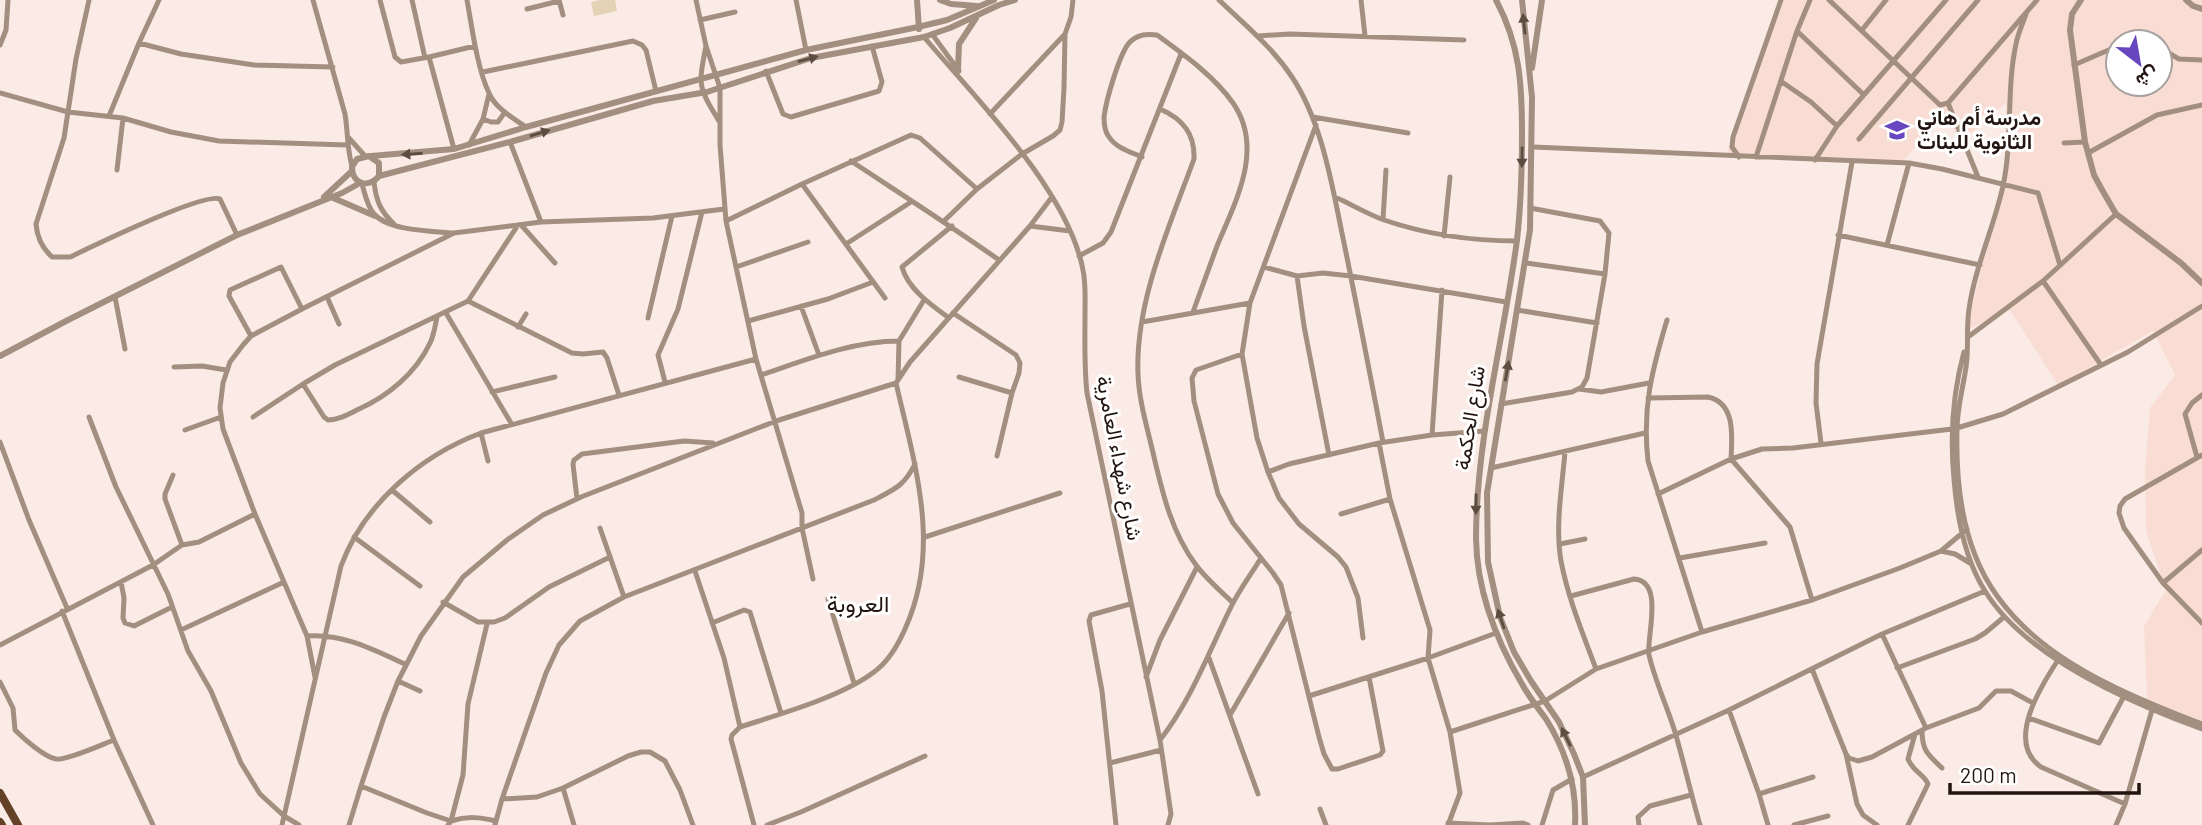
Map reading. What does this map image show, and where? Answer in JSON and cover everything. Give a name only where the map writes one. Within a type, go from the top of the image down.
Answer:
[{"type":"main road","points":[[0,793],[18,825]]},
{"type":"street","points":[[0,45],[6,30],[8,0]]},
{"type":"street","points":[[89,0],[76,59],[64,138],[36,224],[41,244],[52,257],[70,257],[182,206],[214,197],[220,199],[237,235]]},
{"type":"street","points":[[109,116],[159,0]]},
{"type":"street","points":[[313,0],[333,67],[354,178],[361,183],[368,206],[375,216]]},
{"type":"street","points":[[380,0],[395,57],[401,62],[475,46]]},
{"type":"street","points":[[412,0],[454,149]]},
{"type":"street","points":[[467,0],[475,46],[489,94],[506,112],[526,127]]},
{"type":"street","points":[[527,9],[559,0],[563,15]]},
{"type":"street","points":[[696,0],[706,46],[720,88],[719,121],[726,221],[757,359],[802,513],[802,528],[813,579]]},
{"type":"street","points":[[796,0],[806,50]]},
{"type":"street","points":[[940,0],[951,4],[979,6]]},
{"type":"street","points":[[319,201],[335,188],[357,159],[367,156],[454,149],[806,50],[947,20],[995,0]]},
{"type":"street","points":[[0,356],[237,235],[361,183],[374,182],[379,176],[653,101],[702,93],[811,58],[924,37],[1013,0]]},
{"type":"street","points":[[944,221],[1021,154],[1053,136],[1061,126],[1065,34],[1071,18],[1073,0]]},
{"type":"street","points":[[1219,0],[1257,36],[1293,77],[1316,125],[1335,197],[1351,276],[1390,499],[1430,630],[1428,658],[1450,732],[1460,793],[1448,824],[1528,825]]},
{"type":"street","points":[[1361,0],[1365,36]]},
{"type":"street","name":"شارع الحكمة","points":[[1496,0],[1513,36],[1521,89],[1522,190],[1517,241],[1485,431],[1477,493],[1476,545],[1483,592],[1496,632],[1522,685],[1552,730],[1569,767],[1575,802],[1575,825]]},
{"type":"street","name":"شارع الحكمة","points":[[1522,0],[1531,80],[1533,147],[1530,208],[1526,262],[1487,493],[1487,543],[1495,599],[1505,631],[1514,652],[1566,735],[1583,777],[1586,825]]},
{"type":"street","points":[[1531,80],[1542,0]]},
{"type":"street","points":[[1739,157],[1732,147],[1733,136],[1781,0]]},
{"type":"street","points":[[1756,158],[1797,31],[1810,0]]},
{"type":"street","points":[[1861,30],[1886,0]]},
{"type":"street","points":[[1815,160],[1837,126],[1946,0]]},
{"type":"street","points":[[1859,139],[1978,0]]},
{"type":"street","points":[[1831,1],[1940,105],[1948,103],[2037,0]]},
{"type":"street","points":[[2081,0],[2070,23],[2085,142],[2094,175],[2116,214],[2181,263],[2202,283]]},
{"type":"street","points":[[2186,0],[2202,9]]},
{"type":"street","name":"شارع شهداء العامرية","points":[[917,3],[924,37],[968,86],[1052,197],[1070,231],[1079,256],[1085,283],[1084,366],[1087,393],[1160,740],[1171,814],[1168,825]]},
{"type":"street","points":[[700,20],[735,12]]},
{"type":"street","points":[[2026,14],[2016,42],[2004,183],[1969,309],[1966,366],[1954,428],[1960,495],[1972,566],[1985,591],[2004,617],[2058,660],[2123,698],[2202,727]]},
{"type":"street","points":[[958,70],[957,49],[978,15]]},
{"type":"street","name":"شارع شهداء العامرية","points":[[922,26],[933,34],[968,86]]},
{"type":"street","points":[[1797,31],[1864,95]]},
{"type":"street","points":[[990,114],[1065,34]]},
{"type":"street","points":[[1142,157],[1111,140],[1105,128],[1104,117],[1121,57],[1129,43],[1143,34],[1157,35],[1209,78],[1235,105],[1245,134],[1245,174],[1193,312]]},
{"type":"street","points":[[1257,36],[1290,34],[1464,40]]},
{"type":"street","points":[[483,72],[634,41],[646,50],[656,91]]},
{"type":"street","points":[[139,43],[181,54],[254,65],[333,67]]},
{"type":"street","points":[[706,46],[699,79],[702,93],[719,121]]},
{"type":"street","points":[[766,71],[783,114],[791,117],[879,91],[882,82],[873,46]]},
{"type":"street","points":[[2074,65],[2104,52]]},
{"type":"street","points":[[1079,256],[1103,243],[1111,232],[1181,54]]},
{"type":"street","points":[[2174,57],[2179,60],[2202,60]]},
{"type":"street","points":[[1782,82],[1811,102],[1837,126]]},
{"type":"street","points":[[0,93],[68,112],[123,118],[171,132],[219,141],[347,145]]},
{"type":"street","points":[[469,145],[483,119],[489,94]]},
{"type":"street","points":[[1948,103],[1978,177]]},
{"type":"street","points":[[2088,153],[2157,115],[2202,105]]},
{"type":"street","points":[[1160,109],[1177,118],[1190,133],[1195,149],[1194,159],[1153,276],[1142,322],[1138,372],[1147,427],[1171,520],[1197,567],[1233,603]]},
{"type":"street","points":[[483,119],[498,122],[506,112]]},
{"type":"street","points":[[1313,117],[1408,133]]},
{"type":"street","points":[[117,170],[123,118]]},
{"type":"street","points":[[1316,125],[1250,303],[1242,355],[1257,438],[1279,498],[1294,518],[1346,567],[1358,598],[1363,638]]},
{"type":"street","points":[[726,221],[914,135],[977,190]]},
{"type":"street","points":[[348,136],[367,156],[379,163],[379,176]]},
{"type":"street","points":[[510,142],[541,222]]},
{"type":"street","points":[[2064,143],[2085,142]]},
{"type":"street","points":[[1533,147],[1909,163],[1978,177],[2039,195],[2060,265]]},
{"type":"street","points":[[851,162],[952,226],[999,260]]},
{"type":"street","points":[[1821,443],[1816,403],[1817,364],[1852,162]]},
{"type":"street","points":[[1887,245],[1909,163]]},
{"type":"street","points":[[1384,219],[1387,170]]},
{"type":"street","points":[[1444,236],[1450,177]]},
{"type":"street","points":[[374,182],[380,209],[396,226]]},
{"type":"street","points":[[802,184],[885,298]]},
{"type":"street","points":[[331,197],[396,226],[454,233],[541,222],[673,216],[724,209]]},
{"type":"street","points":[[349,825],[405,664],[443,602],[463,577],[507,540],[543,515],[577,499],[776,421],[897,382],[911,362],[1030,226],[1052,197]]},
{"type":"street","points":[[1335,197],[1384,219],[1444,236],[1480,241],[1517,241]]},
{"type":"street","points":[[846,244],[911,202]]},
{"type":"street","points":[[1530,208],[1600,221],[1609,233],[1605,274],[1587,378],[1579,389]]},
{"type":"street","points":[[665,382],[658,355],[678,309],[702,212]]},
{"type":"street","points":[[1968,340],[2043,281],[2116,214]]},
{"type":"street","points":[[648,318],[673,216]]},
{"type":"street","points":[[520,225],[555,263]]},
{"type":"street","points":[[253,417],[335,365],[468,301],[520,225]]},
{"type":"street","points":[[952,226],[902,267],[924,300],[1018,358],[1019,373],[997,456]]},
{"type":"street","points":[[1030,226],[1070,231]]},
{"type":"street","points":[[315,677],[307,636],[254,514],[225,437],[221,397],[226,370],[235,354],[251,336],[454,233]]},
{"type":"street","points":[[1838,235],[1980,265]]},
{"type":"street","points":[[736,267],[808,242]]},
{"type":"street","points":[[1526,262],[1605,274]]},
{"type":"street","points":[[251,336],[229,296],[230,290],[281,267],[302,309]]},
{"type":"street","points":[[1264,267],[1297,276],[1323,273],[1351,276],[1506,302]]},
{"type":"street","points":[[1297,276],[1329,455]]},
{"type":"street","points":[[2043,281],[2101,365]]},
{"type":"street","points":[[748,321],[841,296],[873,282]]},
{"type":"street","points":[[1432,435],[1442,290]]},
{"type":"street","points":[[115,297],[125,349]]},
{"type":"street","points":[[327,297],[338,324]]},
{"type":"street","points":[[754,825],[732,735],[740,727],[781,713],[873,673],[884,663],[903,635],[918,594],[925,537],[915,464],[897,382],[899,341],[924,300]]},
{"type":"street","points":[[468,301],[572,353],[603,352],[619,395]]},
{"type":"street","points":[[1142,322],[1250,303]]},
{"type":"street","points":[[801,306],[819,355]]},
{"type":"street","points":[[1658,494],[1731,459],[1765,449],[1954,428],[2003,414],[2128,352],[2202,306]]},
{"type":"street","points":[[1517,310],[1597,323]]},
{"type":"street","points":[[446,313],[511,423]]},
{"type":"street","points":[[518,327],[526,314]]},
{"type":"street","points":[[303,384],[328,420],[342,417],[378,400],[394,389],[427,350],[438,317]]},
{"type":"street","points":[[1667,320],[1650,383],[1645,433],[1648,461],[1702,632]]},
{"type":"street","points":[[761,374],[861,344],[899,341]]},
{"type":"street","points":[[1242,355],[1196,370],[1192,378],[1194,401],[1222,506],[1281,585],[1324,754],[1332,769],[1380,755],[1382,751],[1369,677]]},
{"type":"street","points":[[282,825],[338,575],[354,537],[392,490],[424,462],[451,445],[481,432],[757,359]]},
{"type":"street","points":[[174,367],[202,366],[226,370]]},
{"type":"street","points":[[492,392],[555,377]]},
{"type":"street","points":[[959,377],[1012,393]]},
{"type":"street","points":[[1501,404],[1579,389],[1601,391],[1650,383]]},
{"type":"street","points":[[2202,395],[2192,403],[2185,414],[2199,456],[2125,499],[2120,506],[2120,520],[2124,528],[2162,583],[2202,623]]},
{"type":"street","points":[[1648,398],[1699,396],[1715,398],[1720,402],[1731,423],[1731,459],[1790,527],[1812,600]]},
{"type":"street","points":[[89,417],[116,487],[172,607],[194,662],[211,691],[241,763],[260,794],[284,816],[299,825]]},
{"type":"street","points":[[185,430],[221,417]]},
{"type":"street","points":[[1268,472],[1289,464],[1381,442],[1485,431]]},
{"type":"street","points":[[481,432],[488,461]]},
{"type":"street","points":[[1491,468],[1645,433]]},
{"type":"street","points":[[577,499],[573,464],[582,454],[684,441],[716,444]]},
{"type":"street","points":[[0,442],[114,740],[153,825]]},
{"type":"street","points":[[1565,452],[1560,506],[1561,560],[1596,670]]},
{"type":"street","points":[[361,786],[449,823],[468,817],[496,823],[546,673],[559,645],[580,621],[624,597],[895,490],[905,482],[915,464]]},
{"type":"street","points":[[173,475],[165,499],[182,545]]},
{"type":"street","points":[[392,490],[430,522]]},
{"type":"street","points":[[925,537],[1060,493]]},
{"type":"street","points":[[1341,514],[1390,499]]},
{"type":"street","points":[[0,645],[153,565],[182,545],[200,542],[254,514]]},
{"type":"street","points":[[600,528],[624,597]]},
{"type":"street","points":[[1450,732],[1545,701],[1596,670],[1702,632],[1812,600],[1941,551],[1965,532]]},
{"type":"street","points":[[1965,532],[1992,589],[2010,613],[2031,634],[2105,683],[2202,727]]},
{"type":"street","points":[[354,537],[420,586]]},
{"type":"street","points":[[1560,544],[1585,539]]},
{"type":"street","points":[[1680,558],[1765,543]]},
{"type":"street","points":[[2162,583],[2202,550]]},
{"type":"street","points":[[1941,551],[1961,556],[1972,566]]},
{"type":"street","points":[[443,602],[475,621],[487,624],[500,621],[549,587],[610,558]]},
{"type":"street","points":[[1160,740],[1184,706],[1233,603],[1261,558]]},
{"type":"street","points":[[1146,677],[1160,640],[1197,567]]},
{"type":"street","points":[[695,571],[724,658],[740,727]]},
{"type":"street","points":[[1571,596],[1634,579],[1642,581],[1648,591],[1652,611],[1648,652],[1675,734],[1700,825]]},
{"type":"street","points":[[121,582],[125,604],[123,618],[129,625],[134,626],[172,607]]},
{"type":"street","points":[[181,630],[284,582]]},
{"type":"street","points":[[1583,777],[1729,710],[1882,635],[1985,591]]},
{"type":"street","points":[[828,599],[854,683]]},
{"type":"street","points":[[1116,825],[1102,691],[1089,621],[1091,615],[1130,604]]},
{"type":"street","points":[[712,623],[744,610],[750,612],[781,713]]},
{"type":"street","points":[[1230,715],[1289,613]]},
{"type":"street","points":[[1897,668],[1975,639],[2004,617]]},
{"type":"street","points":[[449,823],[463,775],[468,704],[487,624]]},
{"type":"street","points":[[1308,696],[1428,658],[1496,632]]},
{"type":"street","points":[[307,636],[324,635],[369,648],[405,664]]},
{"type":"street","points":[[1882,635],[1924,729],[1922,744],[1928,755],[1942,768]]},
{"type":"street","points":[[1209,657],[1258,794]]},
{"type":"street","points":[[2058,660],[2033,703],[2025,743],[2035,763],[2125,804]]},
{"type":"street","points":[[1812,669],[1846,754],[1857,804],[1863,815],[1877,825]]},
{"type":"street","points":[[398,681],[420,691]]},
{"type":"street","points":[[0,682],[13,708],[15,730],[52,758],[64,758],[114,740]]},
{"type":"street","points":[[1846,754],[1852,760],[1863,760],[1924,729],[1979,708],[1996,691],[2011,691],[2033,703]]},
{"type":"street","points":[[2029,718],[2099,743],[2123,698]]},
{"type":"street","points":[[1729,710],[1768,825]]},
{"type":"street","points":[[2116,825],[2125,804],[2152,710]]},
{"type":"street","points":[[1908,825],[1928,784],[1908,759],[1914,734]]},
{"type":"street","points":[[1110,763],[1161,750]]},
{"type":"street","points":[[502,799],[527,799],[563,788],[628,756],[641,751],[650,752],[659,756],[670,770],[694,825]]},
{"type":"street","points":[[767,825],[925,756]]},
{"type":"street","points":[[1759,794],[1813,777]]},
{"type":"street","points":[[1542,825],[1553,790],[1572,779]]},
{"type":"street","points":[[563,788],[574,825]]},
{"type":"street","points":[[1639,825],[1638,817],[1650,806],[1691,795]]},
{"type":"street","points":[[1320,809],[1326,825]]},
{"type":"street","points":[[1794,825],[1828,816]]},
{"type":"shaded area","points":[[615,0],[617,11],[594,16],[591,2]]},
{"type":"shaded area","points":[[1784,0],[2202,0],[2202,721],[2147,699],[2144,626],[2166,590],[2146,531],[2145,468],[2150,408],[2175,375],[2153,331],[2058,385],[2010,310],[1967,330],[2005,165],[2006,103],[1960,142],[1945,113],[1903,161],[1726,156]]},
{"type":"place","name":"مدرسة أم هاني الثانوية للبنات","points":[[1897,130]]},
{"type":"district","name":"العروبة","points":[[858,604]]}]
